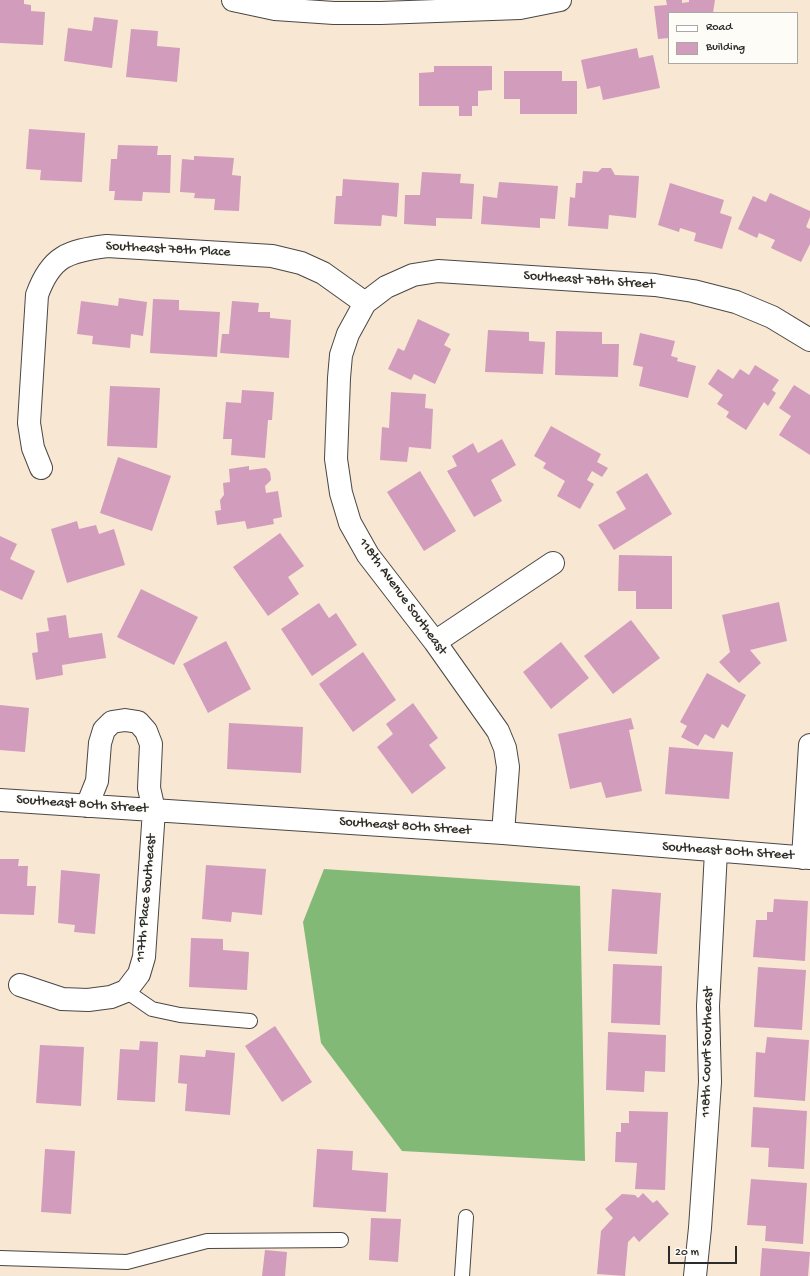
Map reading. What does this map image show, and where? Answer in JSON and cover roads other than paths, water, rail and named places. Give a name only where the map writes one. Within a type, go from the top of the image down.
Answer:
[{"type":"street","points":[[233,0],[275,9],[334,13],[382,6],[520,8],[560,0]]},
{"type":"street","name":"Southeast 78th Place","points":[[41,468],[33,448],[29,423],[37,295],[42,279],[52,265],[65,256],[84,249],[107,246],[272,256],[301,263],[323,273],[365,303]]},
{"type":"street","name":"Southeast 78th Street","points":[[365,303],[386,286],[413,275],[438,271],[655,285],[693,291],[736,302],[772,317],[810,340]]},
{"type":"street","name":"118th Avenue Southeast","points":[[365,303],[348,334],[341,355],[336,459],[341,493],[350,523],[368,555],[435,642],[498,731],[505,748],[508,767],[503,833]]},
{"type":"street","points":[[435,642],[553,563]]},
{"type":"street","name":"117th Place Southeast","points":[[87,806],[97,781],[100,742],[104,730],[112,722],[125,720],[138,722],[146,731],[151,744],[150,788],[154,810],[144,957],[139,974],[126,991]]},
{"type":"street","points":[[807,858],[810,746]]},
{"type":"street","name":"Southeast 80th Street","points":[[0,800],[503,833],[716,852],[807,858]]},
{"type":"street","name":"118th Court Southeast","points":[[694,1276],[700,1228],[710,1082],[708,1006],[716,852]]},
{"type":"street","points":[[20,985],[62,999],[88,1000],[111,997],[126,991]]},
{"type":"lane","points":[[126,991],[152,1008],[180,1015],[250,1021]]},
{"type":"lane","points":[[462,1276],[466,1217]]},
{"type":"lane","points":[[0,1258],[128,1262],[207,1241],[341,1240]]}]
